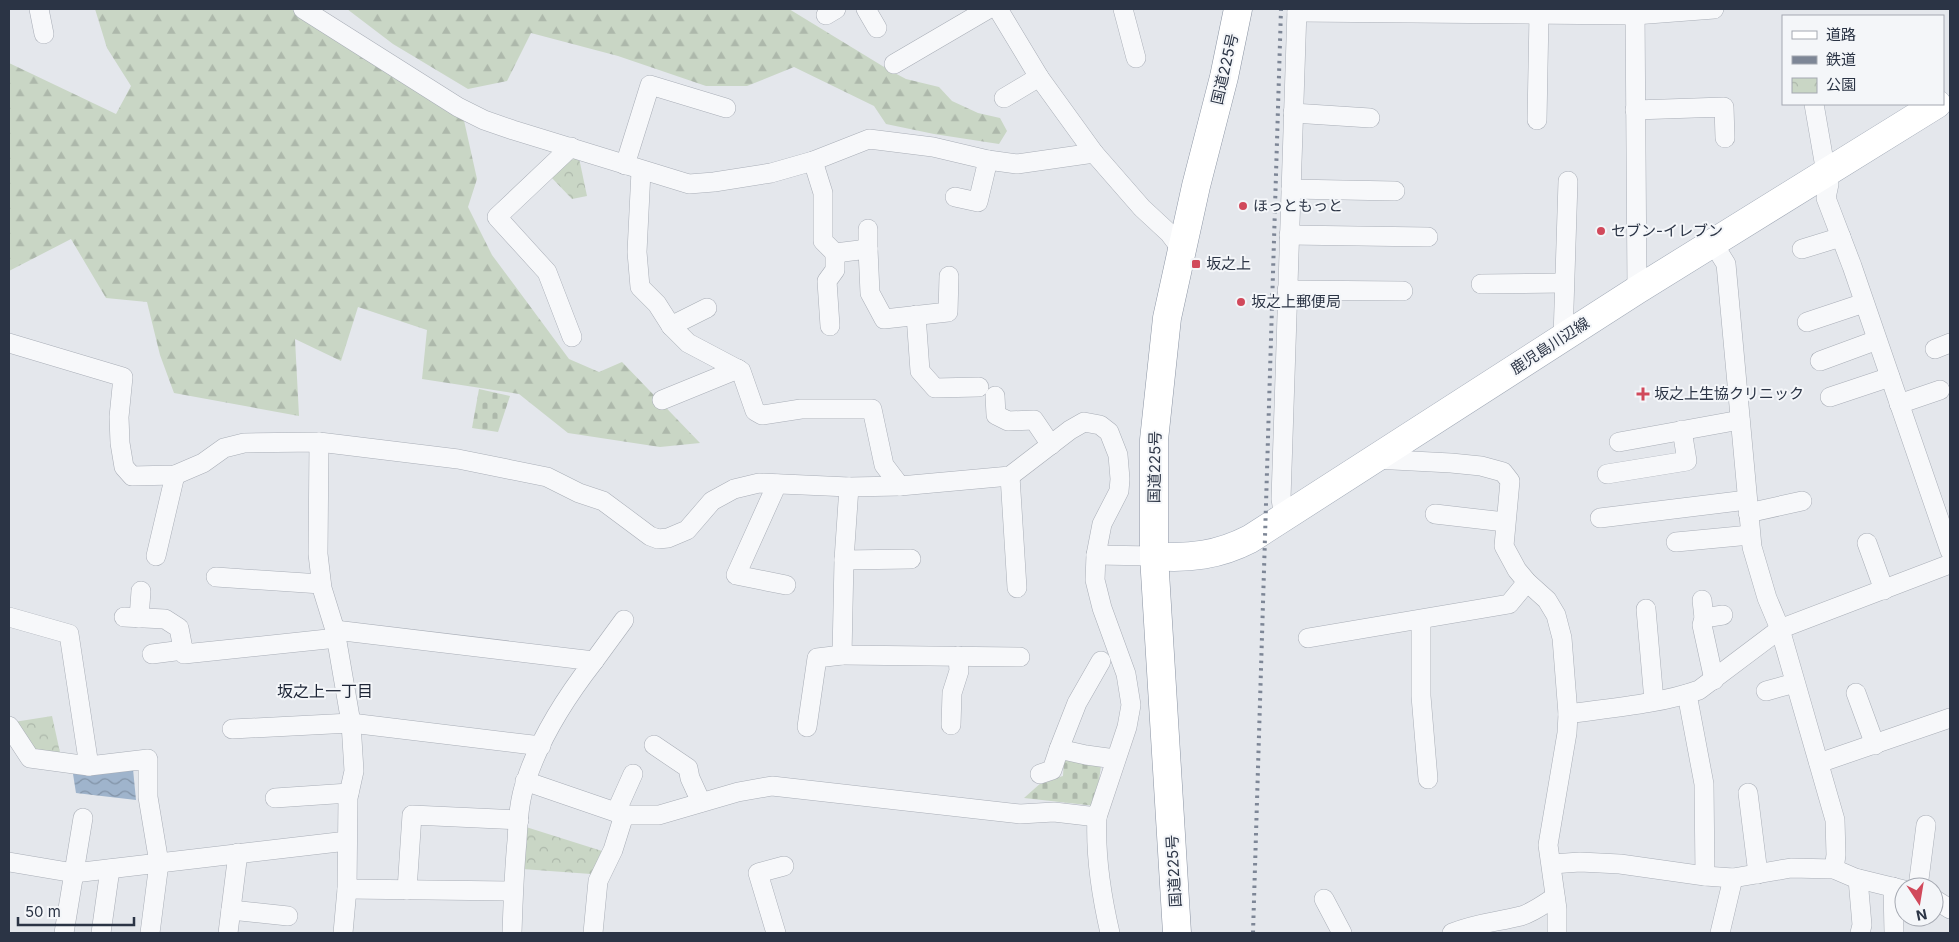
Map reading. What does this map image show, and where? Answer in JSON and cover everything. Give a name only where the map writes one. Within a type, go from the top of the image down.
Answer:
[{"type":"main road","name":"国道225号","points":[[1177,933],[1154,556],[1154,440],[1167,318],[1238,9]]},
{"type":"main road","name":"鹿児島川辺線","points":[[1154,556],[1179,558],[1218,553],[1250,539],[1638,290],[1935,105]]},
{"type":"street","points":[[39,9],[44,34]]},
{"type":"street","points":[[303,9],[458,107],[484,120],[689,184],[771,173],[813,161],[869,138],[933,147],[988,160],[1017,164],[1094,154]]},
{"type":"street","points":[[866,9],[878,28]]},
{"type":"street","points":[[1123,9],[1136,58]]},
{"type":"street","points":[[1284,517],[1281,498],[1297,10],[1539,15],[1714,9]]},
{"type":"street","points":[[894,64],[1001,10],[1039,76],[1094,154],[1142,208],[1169,233],[1182,250]]},
{"type":"street","points":[[1635,12],[1638,290]]},
{"type":"street","points":[[1537,120],[1539,15]]},
{"type":"street","points":[[1004,98],[1039,76]]},
{"type":"street","points":[[726,108],[650,85],[633,168],[640,287],[657,304],[671,326],[688,343],[741,372],[754,411],[762,415],[801,409],[872,409],[884,465],[900,486]]},
{"type":"street","points":[[1814,105],[1829,184],[1826,198],[1900,404],[1950,551]]},
{"type":"street","points":[[1635,110],[1724,108],[1725,138]]},
{"type":"street","points":[[1294,113],[1370,118]]},
{"type":"street","points":[[571,147],[497,217],[547,272],[572,336]]},
{"type":"street","points":[[955,197],[978,202],[988,160]]},
{"type":"street","points":[[813,161],[823,193],[823,241],[835,253],[835,270],[827,281],[830,326]]},
{"type":"street","points":[[1563,338],[1568,181]]},
{"type":"street","points":[[1291,188],[1395,191]]},
{"type":"street","points":[[868,229],[870,293],[884,319],[948,312],[948,276]]},
{"type":"street","points":[[1289,235],[1428,237]]},
{"type":"street","points":[[1802,249],[1841,237]]},
{"type":"street","points":[[1714,243],[1726,264],[1752,547],[1767,598],[1780,629],[1835,820],[1836,856],[1834,869]]},
{"type":"street","points":[[835,253],[868,249]]},
{"type":"street","points":[[1480,284],[1564,283]]},
{"type":"street","points":[[1287,290],[1402,292]]},
{"type":"street","points":[[1807,322],[1864,303]]},
{"type":"street","points":[[671,326],[706,308]]},
{"type":"street","points":[[916,316],[920,372],[935,388],[987,391],[996,415],[1008,421],[1034,420],[1051,445]]},
{"type":"street","points":[[1820,361],[1877,340]]},
{"type":"street","points":[[9,343],[123,377],[119,417],[120,442],[124,466],[132,476],[175,475],[202,463],[224,448],[244,443],[319,442],[458,459],[547,477],[579,493],[603,501],[650,536],[658,539],[668,538],[686,530],[712,500],[734,489],[759,482],[849,487],[900,486],[1010,476],[1084,422],[1100,425],[1109,432],[1120,464],[1119,491],[1102,524],[1096,555],[1095,580],[1102,608],[1126,674],[1131,705],[1127,727],[1097,817],[1095,847],[1098,878],[1110,933]]},
{"type":"street","points":[[662,400],[738,369]]},
{"type":"street","points":[[1830,396],[1890,376]]},
{"type":"street","points":[[1900,404],[1940,390]]},
{"type":"street","points":[[1618,442],[1740,420]]},
{"type":"street","points":[[1607,474],[1687,461],[1682,430]]},
{"type":"street","points":[[319,442],[318,554],[321,584],[336,634],[351,723],[354,772],[349,793],[347,889],[343,933]]},
{"type":"street","points":[[1374,460],[1481,466],[1503,472],[1510,481],[1504,546],[1517,570],[1547,600],[1556,616],[1562,638],[1568,714],[1567,733],[1548,845],[1552,864],[1557,933]]},
{"type":"street","points":[[156,556],[175,475]]},
{"type":"street","points":[[1010,476],[1017,588]]},
{"type":"street","points":[[777,484],[736,575],[786,585]]},
{"type":"street","points":[[842,654],[844,560],[849,487]]},
{"type":"street","points":[[1600,518],[1802,501]]},
{"type":"street","points":[[1435,514],[1505,522]]},
{"type":"street","points":[[1676,542],[1750,535]]},
{"type":"street","points":[[1868,543],[1884,590]]},
{"type":"street","points":[[1096,555],[1154,556]]},
{"type":"street","points":[[844,560],[911,559]]},
{"type":"street","points":[[1568,714],[1687,694],[1699,690],[1780,629],[1950,564]]},
{"type":"street","points":[[216,577],[321,584]]},
{"type":"street","points":[[1308,638],[1509,604],[1527,582]]},
{"type":"street","points":[[141,591],[132,618],[164,619],[179,628],[184,654],[336,634],[594,661]]},
{"type":"street","points":[[1702,600],[1704,618],[1702,625],[1714,680]]},
{"type":"street","points":[[1646,609],[1654,700]]},
{"type":"street","points":[[1704,618],[1723,615]]},
{"type":"street","points":[[9,617],[69,634],[89,766]]},
{"type":"street","points":[[512,933],[513,891],[519,820],[525,781],[568,695],[624,620]]},
{"type":"street","points":[[1421,620],[1421,696],[1428,779]]},
{"type":"street","points":[[152,654],[183,650]]},
{"type":"street","points":[[807,728],[817,658],[842,654],[1020,657]]},
{"type":"street","points":[[951,725],[952,693],[959,671],[958,656]]},
{"type":"street","points":[[1040,774],[1052,770],[1078,703],[1101,661]]},
{"type":"street","points":[[1766,691],[1795,683]]},
{"type":"street","points":[[1856,693],[1875,746]]},
{"type":"street","points":[[1687,694],[1704,784],[1705,876]]},
{"type":"street","points":[[1819,763],[1875,746],[1950,718]]},
{"type":"street","points":[[232,729],[351,723],[541,746]]},
{"type":"street","points":[[9,726],[30,758],[89,766],[148,759],[148,797],[159,863],[150,933]]},
{"type":"street","points":[[654,745],[688,768],[690,778],[701,802]]},
{"type":"street","points":[[1059,749],[1116,759]]},
{"type":"street","points":[[593,933],[598,881],[613,850],[620,814],[632,774]]},
{"type":"street","points":[[525,781],[620,814],[659,814],[748,790],[772,786],[1020,814],[1054,812],[1097,817]]},
{"type":"street","points":[[275,798],[349,793]]},
{"type":"street","points":[[1748,793],[1758,874]]},
{"type":"street","points":[[407,890],[412,815],[519,820]]},
{"type":"street","points":[[64,933],[83,818]]},
{"type":"street","points":[[1919,877],[1926,825]]},
{"type":"street","points":[[9,862],[74,873],[347,841]]},
{"type":"street","points":[[228,933],[238,853]]},
{"type":"street","points":[[1552,864],[1580,862],[1620,864],[1733,878],[1790,868],[1834,869],[1858,879],[1894,888]]},
{"type":"street","points":[[776,933],[758,873],[784,866]]},
{"type":"street","points":[[101,933],[110,869]]},
{"type":"street","points":[[1720,933],[1733,878]]},
{"type":"street","points":[[1858,879],[1862,925],[1860,933]]},
{"type":"street","points":[[347,889],[513,891]]},
{"type":"street","points":[[1459,932],[1470,926],[1522,915],[1538,909],[1555,897]]},
{"type":"street","points":[[1324,899],[1342,933]]},
{"type":"street","points":[[231,910],[288,916]]},
{"type":"green space","points":[[95,9],[318,9],[461,107],[477,179],[468,207],[492,255],[569,359],[599,372],[622,362],[700,443],[660,447],[568,433],[519,394],[422,379],[427,330],[358,307],[341,361],[295,339],[299,416],[174,393],[160,355],[147,302],[106,298],[71,239],[9,271],[9,63],[116,114],[131,86],[107,48]]},
{"type":"green space","points":[[347,9],[789,9],[906,79],[939,87],[952,101],[978,113],[1000,118],[1007,131],[999,144],[886,124],[874,106],[794,67],[747,86],[706,86],[618,56],[531,33],[507,81],[468,89],[393,44]]},
{"type":"green space","points":[[579,158],[587,196],[572,199],[550,176],[570,160]]},
{"type":"green space","points":[[479,389],[510,396],[498,432],[472,428]]},
{"type":"green space","points":[[52,716],[61,757],[33,751],[14,722]]},
{"type":"green space","points":[[1064,759],[1101,765],[1096,806],[1024,798],[1042,782],[1063,776]]},
{"type":"green space","points":[[526,827],[602,851],[591,874],[522,869]]},
{"type":"water","points":[[133,769],[136,800],[76,793],[73,774]]},
{"type":"railway","points":[[1253,933],[1281,9]]},
{"type":"place","name":"ほっともっと","points":[[1243,206]]},
{"type":"place","name":"セブン-イレブン","points":[[1601,231]]},
{"type":"place","name":"坂之上","points":[[1196,264]]},
{"type":"place","name":"坂之上郵便局","points":[[1241,302]]},
{"type":"place","name":"坂之上生協クリニック","points":[[1643,394]]},
{"type":"district","name":"坂之上一丁目","points":[[325,691]]}]
